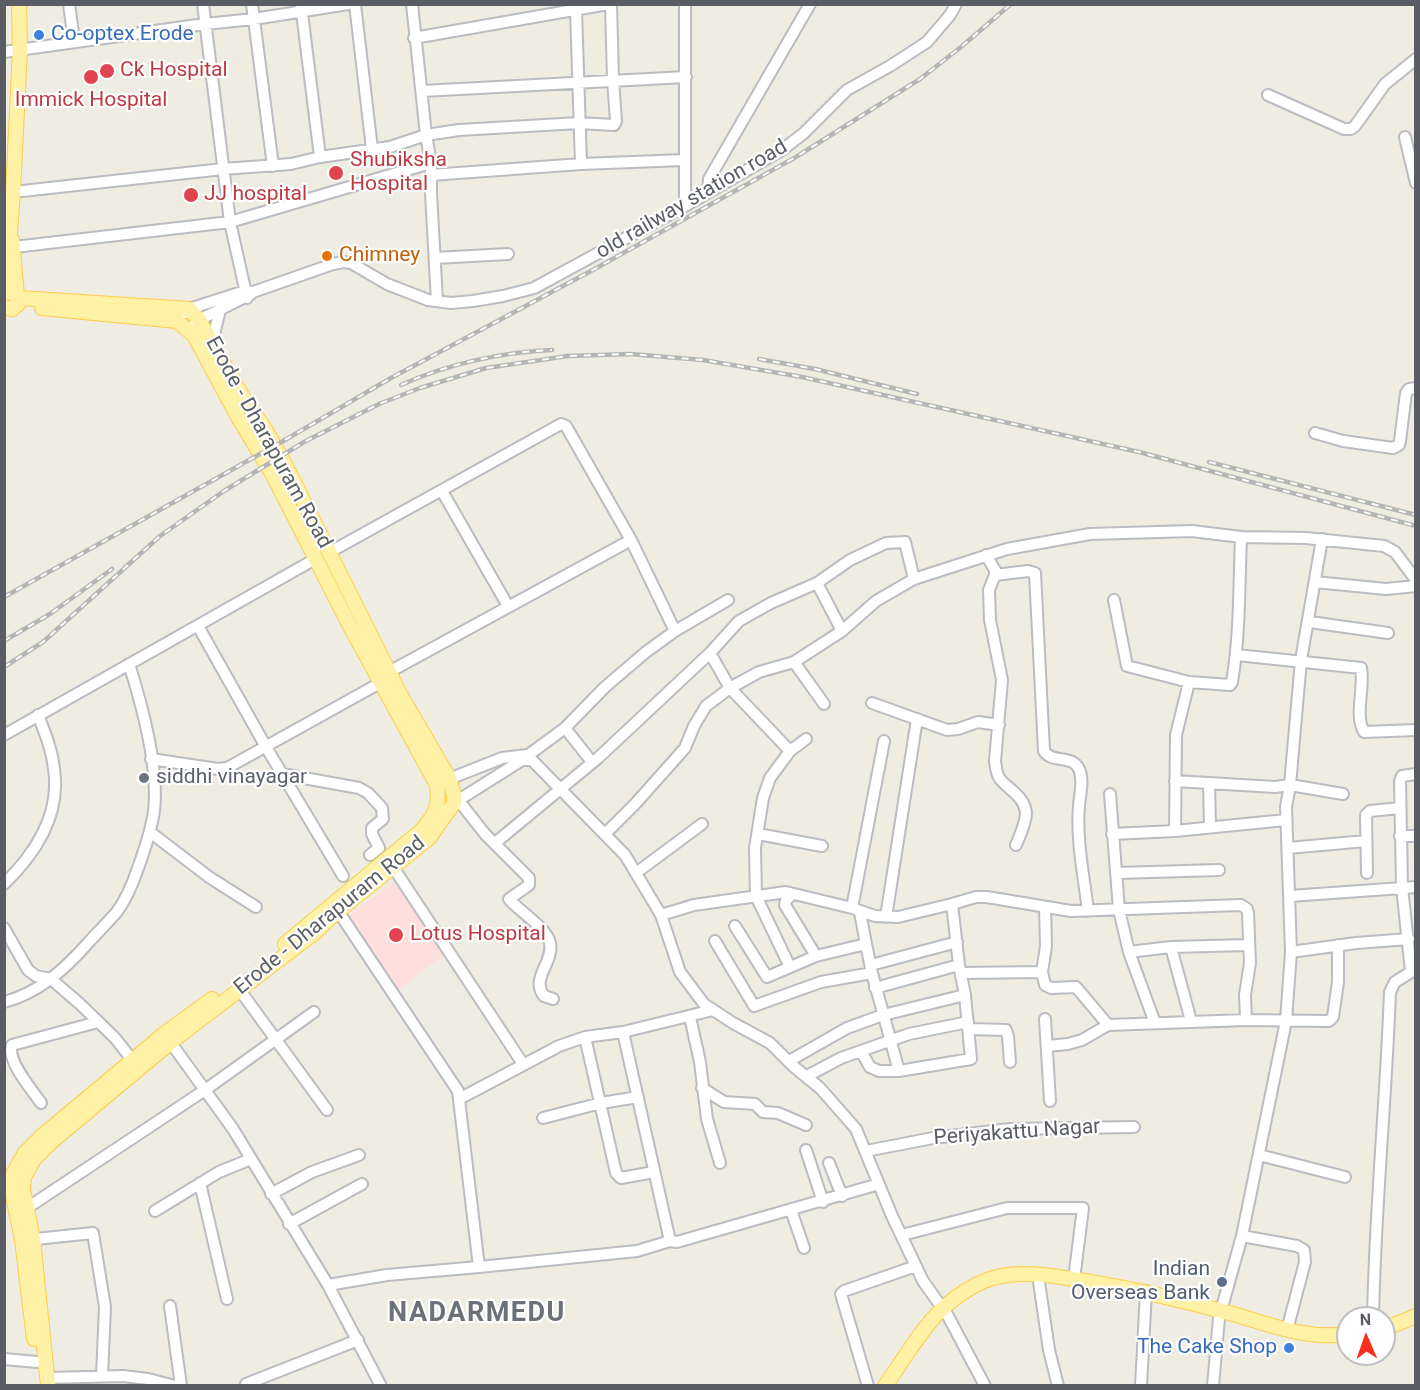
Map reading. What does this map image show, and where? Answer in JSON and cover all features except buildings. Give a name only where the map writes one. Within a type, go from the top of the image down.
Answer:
[{"type":"main road","points":[[10,301],[5,248],[10,232],[14,192],[11,117],[20,49],[19,4]]},
{"type":"main road","points":[[10,232],[14,247],[10,301]]},
{"type":"main road","points":[[10,301],[189,309]]},
{"type":"main road","points":[[10,301],[177,321]]},
{"type":"main road","name":"Erode - Dharapuram Road","points":[[8,1189],[13,1174],[25,1153],[43,1135],[133,1061],[239,989],[313,934],[429,838],[456,802],[454,795],[443,782],[380,683],[273,475],[238,417],[194,335],[194,325],[189,309]]},
{"type":"main road","name":"Erode - Dharapuram Road","points":[[24,1177],[34,1159],[50,1143],[98,1105],[167,1038],[289,941],[421,831],[436,810],[443,782],[288,468],[241,394],[214,345],[194,325],[177,321]]},
{"type":"main road","points":[[24,1177],[23,1190],[27,1208],[37,1362],[45,1383]]},
{"type":"main road","points":[[8,1189],[28,1239],[45,1383]]},
{"type":"main road","points":[[885,1386],[945,1313],[972,1288],[994,1278],[1011,1275],[1074,1279],[1221,1315],[1309,1342],[1336,1343]]},
{"type":"main road","points":[[896,1386],[945,1313],[994,1285],[1018,1281],[1039,1282],[1146,1295]]},
{"type":"main road","points":[[1396,1316],[1416,1309]]},
{"type":"main road","points":[[1221,1315],[1287,1330],[1322,1336],[1336,1335]]},
{"type":"main road","points":[[1396,1324],[1416,1316]]},
{"type":"street","points":[[69,4],[74,41]]},
{"type":"street","points":[[202,4],[230,222],[248,293]]},
{"type":"street","points":[[252,4],[273,166]]},
{"type":"street","points":[[4,52],[254,19],[302,8],[348,4]]},
{"type":"street","points":[[355,4],[372,149]]},
{"type":"street","points":[[412,4],[414,38],[431,169],[437,301]]},
{"type":"street","points":[[14,192],[223,169],[273,166],[390,147],[426,135],[459,130],[616,123],[610,4],[414,38]]},
{"type":"street","points":[[685,4],[685,206]]},
{"type":"street","points":[[708,192],[709,179],[810,4]]},
{"type":"street","name":"old railway station road","points":[[248,293],[344,262],[351,263],[387,284],[428,300],[450,303],[473,301],[534,288],[758,166],[782,150],[804,134],[847,90],[927,42],[950,15],[956,4]]},
{"type":"street","points":[[302,8],[320,157]]},
{"type":"street","points":[[576,10],[581,164]]},
{"type":"street","points":[[1268,95],[1344,129],[1351,129],[1385,84],[1416,59]]},
{"type":"street","points":[[422,91],[686,77]]},
{"type":"street","points":[[1405,137],[1416,183]]},
{"type":"street","points":[[14,247],[230,222],[431,169],[684,160]]},
{"type":"street","points":[[435,258],[508,254]]},
{"type":"street","points":[[177,321],[189,309],[248,293]]},
{"type":"street","points":[[194,325],[248,293]]},
{"type":"street","points":[[214,345],[220,310]]},
{"type":"street","points":[[1315,433],[1343,441],[1393,448],[1400,441],[1406,393],[1409,389],[1416,388]]},
{"type":"street","points":[[330,552],[557,425],[564,424],[631,540],[675,631]]},
{"type":"street","points":[[442,491],[508,606]]},
{"type":"street","points":[[605,834],[685,748],[706,706],[730,688],[759,672],[794,662],[842,631],[876,601],[914,579],[986,555],[1037,542],[1090,534],[1192,531],[1241,537],[1322,539],[1390,548],[1416,580]]},
{"type":"street","points":[[1114,600],[1127,666],[1189,682],[1230,685],[1237,655],[1241,537]]},
{"type":"street","points":[[1213,1386],[1221,1315],[1242,1236],[1286,1021],[1291,952],[1286,820],[1302,660],[1322,539]]},
{"type":"street","points":[[389,672],[631,540]]},
{"type":"street","points":[[495,843],[592,762],[710,652],[739,621],[771,603],[817,583],[850,560],[886,543],[905,542],[914,579]]},
{"type":"street","points":[[986,555],[994,567],[995,575],[990,586],[989,599],[992,633],[1002,680],[995,761],[1001,780],[1020,798],[1025,806],[1026,815],[1016,845]]},
{"type":"street","points":[[4,735],[317,558]]},
{"type":"street","points":[[995,575],[1028,571],[1035,573],[1044,749],[1049,757],[1071,761],[1080,770],[1078,820],[1088,911]]},
{"type":"street","points":[[1316,582],[1386,589],[1416,586]]},
{"type":"street","points":[[817,583],[842,631]]},
{"type":"street","points":[[436,810],[456,802],[490,778],[528,759],[565,728],[605,687],[646,652],[675,631],[728,600]]},
{"type":"street","points":[[1310,622],[1388,633]]},
{"type":"street","points":[[198,626],[266,747],[343,876]]},
{"type":"street","points":[[710,652],[730,688],[790,751]]},
{"type":"street","points":[[1237,655],[1302,660],[1361,668],[1361,724],[1366,733],[1416,730]]},
{"type":"street","points":[[794,662],[824,704]]},
{"type":"street","points":[[4,1002],[23,998],[51,980],[76,957],[117,911],[133,884],[150,832],[154,809],[151,759],[142,708],[129,664]]},
{"type":"street","points":[[1175,831],[1176,735],[1189,682]]},
{"type":"street","points":[[151,759],[218,770],[227,768],[380,683]]},
{"type":"street","points":[[873,703],[947,729],[958,729],[978,722],[999,725]]},
{"type":"street","points":[[4,884],[26,864],[42,837],[54,803],[55,771],[49,745],[38,715]]},
{"type":"street","points":[[886,917],[916,719]]},
{"type":"street","points":[[565,728],[592,762]]},
{"type":"street","points":[[790,967],[756,896],[755,856],[766,787],[790,751],[806,739]]},
{"type":"street","points":[[884,741],[856,910],[898,1071]]},
{"type":"street","points":[[443,782],[502,758],[514,755],[528,759],[561,788],[625,855],[661,915],[680,972],[704,1004],[770,1043],[820,1088],[856,1129],[923,1281],[945,1313],[985,1386]]},
{"type":"street","points":[[282,774],[353,786],[368,793],[382,808],[384,814],[383,819],[372,828],[372,834],[379,848],[370,855]]},
{"type":"street","points":[[1373,1306],[1374,1255],[1386,1097],[1390,992],[1395,982],[1413,976],[1411,931],[1402,887],[1400,777],[1416,774]]},
{"type":"street","points":[[1176,781],[1275,787],[1290,785],[1343,794]]},
{"type":"street","points":[[1209,783],[1210,827]]},
{"type":"street","points":[[1110,794],[1119,910],[1129,952],[1155,1023]]},
{"type":"street","points":[[456,802],[530,880],[529,885],[509,899],[541,929],[549,940],[550,951],[539,988],[544,996],[553,999]]},
{"type":"street","points":[[1366,873],[1367,813],[1400,808]]},
{"type":"street","points":[[1112,834],[1175,831],[1286,820]]},
{"type":"street","points":[[636,873],[702,824]]},
{"type":"street","points":[[150,832],[209,878],[256,907]]},
{"type":"street","points":[[758,834],[822,846]]},
{"type":"street","points":[[1400,836],[1416,836]]},
{"type":"street","points":[[1288,848],[1366,841]]},
{"type":"street","points":[[393,867],[523,1065]]},
{"type":"street","points":[[1117,873],[1219,870]]},
{"type":"street","points":[[1290,896],[1416,887]]},
{"type":"street","points":[[661,915],[694,905],[786,892],[886,917],[898,917],[976,897],[1008,899],[1058,910],[1088,911],[1241,905],[1247,909],[1248,913],[1250,963],[1245,995],[1246,1020]]},
{"type":"street","points":[[793,894],[786,900],[785,905],[816,956]]},
{"type":"street","points":[[861,1051],[870,1067],[879,1071],[898,1071],[972,1059],[952,904]]},
{"type":"street","points":[[1045,908],[1046,946],[1042,972],[1044,982],[1047,987],[1074,986],[1081,990],[1108,1025]]},
{"type":"street","points":[[338,911],[458,1091],[479,1268]]},
{"type":"street","points":[[735,926],[767,977],[816,956],[866,944]]},
{"type":"street","points":[[4,928],[28,970],[36,976],[51,980],[98,1022],[133,1061]]},
{"type":"street","points":[[1291,952],[1411,931]]},
{"type":"street","points":[[715,941],[754,1006],[821,982],[957,942]]},
{"type":"street","points":[[1129,952],[1171,947],[1248,945]]},
{"type":"street","points":[[1047,1046],[1082,1040],[1108,1025],[1246,1020],[1327,1022],[1332,1019],[1338,982],[1338,945]]},
{"type":"street","points":[[1171,947],[1191,1022]]},
{"type":"street","points":[[875,988],[960,969],[1042,972]]},
{"type":"street","points":[[239,989],[327,1110]]},
{"type":"street","points":[[789,1061],[846,1028],[884,1015],[965,995]]},
{"type":"street","points":[[459,1099],[560,1046],[585,1037],[623,1032],[714,1010]]},
{"type":"street","points":[[27,1208],[206,1090],[314,1012]]},
{"type":"street","points":[[690,1017],[700,1062],[707,1119],[720,1163]]},
{"type":"street","points":[[1045,1019],[1050,1101]]},
{"type":"street","points":[[41,1103],[14,1063],[10,1053],[12,1045],[98,1022]]},
{"type":"street","points":[[807,1076],[841,1058],[909,1034],[968,1025],[1006,1030],[1010,1062]]},
{"type":"street","points":[[623,1032],[670,1241]]},
{"type":"street","points":[[585,1037],[618,1176],[654,1172]]},
{"type":"street","points":[[167,1038],[206,1090],[251,1159],[328,1285],[381,1386]]},
{"type":"street","points":[[702,1088],[724,1102],[755,1104],[763,1112],[778,1113],[806,1125]]},
{"type":"street","points":[[543,1118],[601,1103],[638,1097]]},
{"type":"street","name":"Periyakattu Nagar","points":[[866,1151],[933,1138],[1010,1129],[1134,1127]]},
{"type":"street","points":[[806,1150],[823,1202]]},
{"type":"street","points":[[271,1194],[312,1172],[359,1155]]},
{"type":"street","points":[[1259,1155],[1345,1178]]},
{"type":"street","points":[[155,1212],[200,1183],[251,1159]]},
{"type":"street","points":[[829,1163],[842,1196]]},
{"type":"street","points":[[8,1189],[24,1177]]},
{"type":"street","points":[[200,1183],[227,1299]]},
{"type":"street","points":[[289,1224],[362,1184]]},
{"type":"street","points":[[328,1285],[387,1275],[479,1268],[637,1251],[823,1202],[879,1184]]},
{"type":"street","points":[[902,1235],[1007,1208],[1083,1208],[1074,1279]]},
{"type":"street","points":[[791,1210],[804,1248]]},
{"type":"street","points":[[28,1239],[93,1233],[105,1307],[96,1379]]},
{"type":"street","points":[[1242,1236],[1297,1246],[1304,1250],[1305,1262],[1287,1330]]},
{"type":"street","points":[[868,1386],[841,1294],[916,1266]]},
{"type":"street","points":[[1039,1282],[1049,1350],[1058,1386]]},
{"type":"street","points":[[1141,1386],[1146,1295]]},
{"type":"street","points":[[170,1306],[181,1386]]},
{"type":"street","points":[[246,1384],[358,1340]]},
{"type":"street","points":[[4,1359],[37,1362]]},
{"type":"street","points":[[45,1383],[135,1377],[175,1386]]},
{"type":"shaded area","name":"Lotus Hospital","points":[[394,882],[445,954],[398,990],[347,917]]},
{"type":"railway","points":[[4,597],[391,378],[591,271],[796,157],[920,79],[1011,4]]},
{"type":"railway","points":[[401,385],[475,360],[514,353],[552,350]]},
{"type":"railway","points":[[4,667],[43,642],[160,536],[224,491],[304,442],[379,404],[420,388],[486,368],[568,356],[630,354],[703,360],[802,377],[1139,452],[1416,526]]},
{"type":"railway","points":[[759,359],[815,369],[917,394]]},
{"type":"railway","points":[[1209,462],[1416,515]]},
{"type":"railway","points":[[4,641],[50,614],[112,569]]},
{"type":"place","name":"Co-optex Erode","points":[[39,35]]},
{"type":"place","name":"Ck Hospital","points":[[107,71]]},
{"type":"place","name":"Immick Hospital","points":[[91,77]]},
{"type":"place","name":"Shubiksha Hospital","points":[[336,173]]},
{"type":"place","name":"JJ hospital","points":[[191,195]]},
{"type":"place","name":"Chimney","points":[[327,256]]},
{"type":"place","name":"siddhi vinayagar","points":[[144,778]]},
{"type":"place","name":"Lotus Hospital","points":[[396,935]]},
{"type":"place","name":"Indian Overseas Bank","points":[[1222,1282]]},
{"type":"place","name":"The Cake Shop","points":[[1289,1348]]},
{"type":"district","name":"NADARMEDU","points":[[477,1314]]}]
